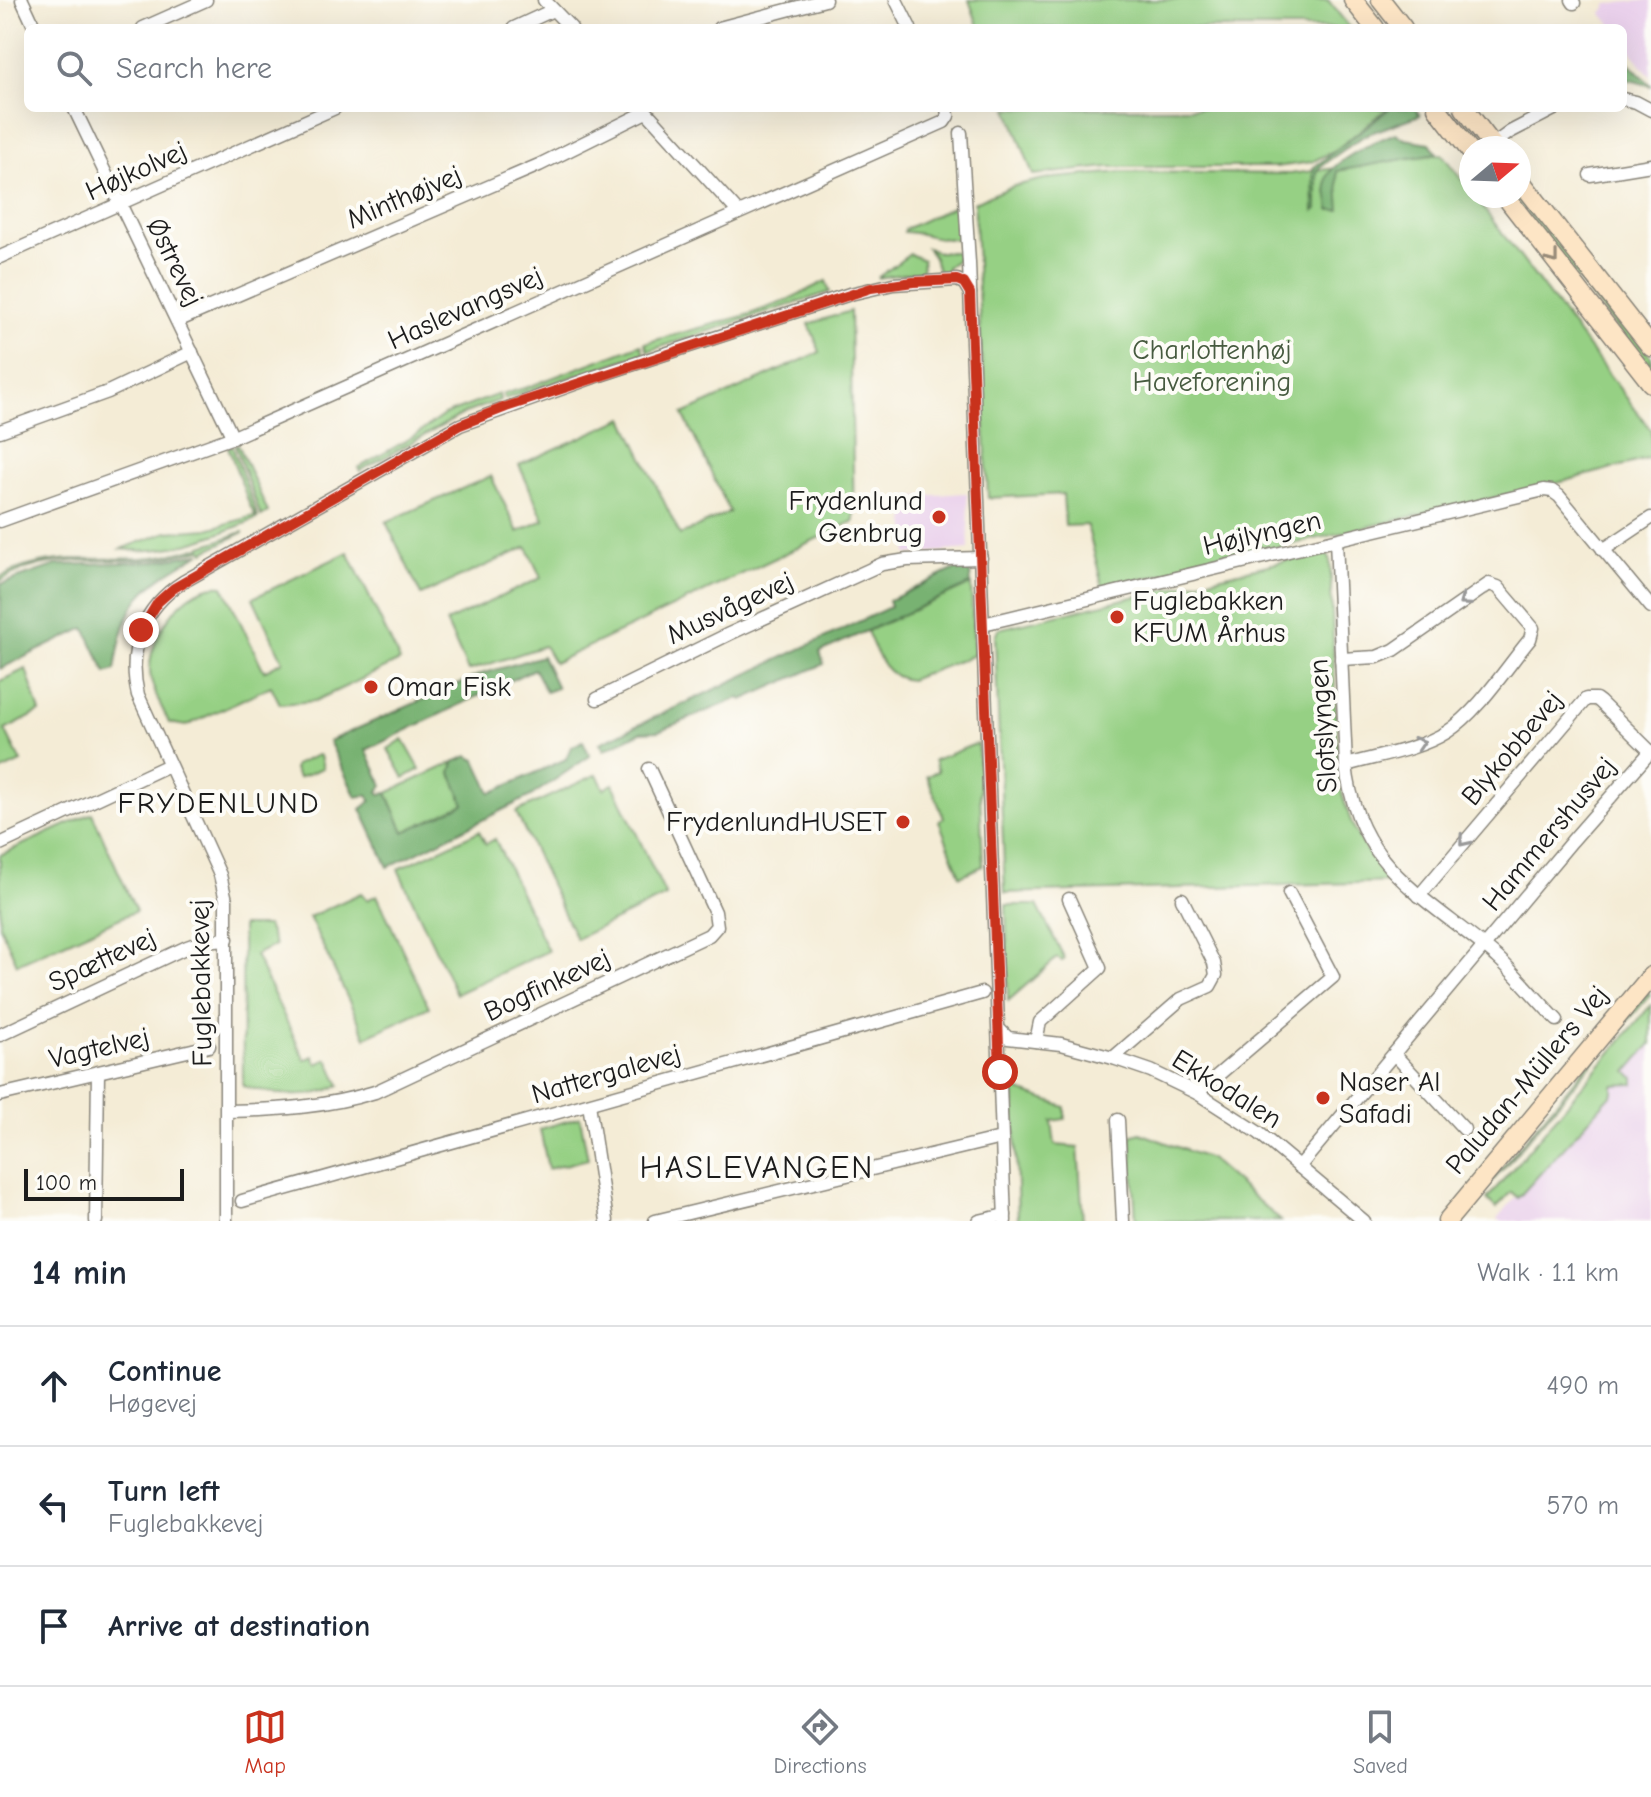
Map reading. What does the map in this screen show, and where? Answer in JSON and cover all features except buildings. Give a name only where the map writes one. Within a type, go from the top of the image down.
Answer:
[{"type":"main road","points":[[1353,0],[1372,24]]},
{"type":"main road","points":[[1381,0],[1400,24]]},
{"type":"main road","points":[[1440,112],[1459,136]]},
{"type":"main road","points":[[1467,112],[1484,136]]},
{"type":"main road","points":[[1531,194],[1651,347]]},
{"type":"main road","points":[[1514,208],[1651,383]]},
{"type":"main road","name":"Paludan-Müllers Vej","points":[[1447,1221],[1651,976]]},
{"type":"street","points":[[22,0],[33,24]]},
{"type":"street","points":[[152,24],[206,0]]},
{"type":"street","points":[[544,0],[567,24]]},
{"type":"street","points":[[734,24],[825,0]]},
{"type":"street","points":[[896,0],[908,24]]},
{"type":"street","points":[[523,24],[553,10]]},
{"type":"street","points":[[1627,100],[1651,110]]},
{"type":"street","name":"Østrevej","points":[[76,112],[233,438]]},
{"type":"street","name":"Højkolvej","points":[[0,257],[326,112]]},
{"type":"street","name":"Minthøjvej","points":[[177,321],[539,165],[641,112]]},
{"type":"street","points":[[647,112],[738,212]]},
{"type":"street","name":"Haslevangsvej","points":[[0,521],[233,438],[944,122],[948,112]]},
{"type":"street","points":[[1506,136],[1548,112]]},
{"type":"street","points":[[961,133],[981,558],[1005,1218],[979,1221]]},
{"type":"street","points":[[1590,175],[1651,165]]},
{"type":"street","name":"Fuglebakkevej","points":[[226,1221],[226,900],[220,875],[138,695],[134,660],[138,638],[148,617],[166,594],[460,425],[506,407],[871,288],[957,280],[964,283],[970,293]]},
{"type":"street","points":[[0,431],[108,392],[192,352]]},
{"type":"street","name":"Højlyngen","points":[[983,624],[1544,490],[1552,491],[1603,550]]},
{"type":"street","points":[[1651,518],[1603,550],[1651,607]]},
{"type":"street","name":"Slotslyngen","points":[[1336,540],[1346,765],[1354,810],[1369,842],[1391,870],[1485,949]]},
{"type":"street","name":"Musvågevej","points":[[597,699],[882,564],[907,560],[981,558]]},
{"type":"street","points":[[1341,659],[1377,657],[1394,650],[1489,584],[1498,587],[1533,628],[1530,639],[1449,731],[1428,741],[1346,765]]},
{"type":"street","name":"Blykobbevej","points":[[1419,896],[1586,699],[1600,702],[1651,752]]},
{"type":"street","name":"Hammershusvej","points":[[1299,1167],[1485,949],[1572,841],[1651,752]]},
{"type":"street","points":[[0,844],[169,765]]},
{"type":"street","name":"Bogfinkevej","points":[[227,1111],[280,1110],[342,1101],[375,1092],[709,935],[717,926],[715,912],[649,769]]},
{"type":"street","points":[[1197,1093],[1333,977],[1289,893]]},
{"type":"street","points":[[1036,1041],[1040,1022],[1100,968],[1069,899]]},
{"type":"street","points":[[1113,1058],[1181,999],[1205,991],[1214,981],[1214,963],[1182,899]]},
{"type":"street","name":"Spættevej","points":[[0,1035],[187,947],[204,941],[227,939]]},
{"type":"street","name":"Hammershusvej","points":[[1485,949],[1557,1020]]},
{"type":"street","name":"Nattergalevej","points":[[242,1201],[982,993]]},
{"type":"street","name":"Ekkodalen","points":[[999,1029],[1008,1038],[1061,1044],[1113,1058],[1151,1071],[1197,1093],[1259,1133],[1360,1220]]},
{"type":"street","name":"Vagtelvej","points":[[0,1095],[209,1046]]},
{"type":"street","points":[[1394,1054],[1464,1129]]},
{"type":"street","points":[[96,1221],[98,1073]]},
{"type":"street","points":[[589,1104],[607,1221]]},
{"type":"street","points":[[1118,1120],[1123,1221]]},
{"type":"street","points":[[655,1221],[1001,1138]]},
{"type":"shaded area","points":[[1651,0],[1651,77],[1627,45],[1627,24],[1611,24],[1602,14],[1608,4]]},
{"type":"shaded area","points":[[967,493],[969,549],[907,554],[905,497]]},
{"type":"shaded area","points":[[1651,1042],[1651,1221],[1497,1219]]},
{"type":"green space","points":[[969,0],[1328,0],[1347,24],[978,24]]},
{"type":"green space","points":[[1627,61],[1651,85],[1627,79]]},
{"type":"green space","points":[[1009,112],[1383,112],[1337,149],[1312,162],[1276,167],[1109,167],[1033,175]]},
{"type":"green space","points":[[1385,112],[1418,112],[1420,115],[1365,135],[1322,165],[1317,171],[1317,209],[1314,211],[1313,168]]},
{"type":"green space","points":[[1396,133],[1405,139],[1430,143],[1437,153],[1337,171],[1340,210],[1330,210],[1327,178],[1330,171],[1357,151]]},
{"type":"green space","name":"Charlottenhøj Haveforening","points":[[1442,154],[1459,176],[1459,208],[1483,208],[1651,430],[1651,458],[1561,482],[1103,588],[1087,525],[1065,526],[1063,494],[988,498],[974,202],[1014,186],[1044,179],[1121,172],[1290,174]]},
{"type":"green space","points":[[1531,203],[1651,357],[1651,372],[1522,208],[1531,208]]},
{"type":"green space","points":[[956,205],[958,239],[904,232],[905,229]]},
{"type":"green space","points":[[927,248],[937,252],[957,252],[958,259],[947,267],[947,272],[938,272]]},
{"type":"green space","points":[[910,254],[923,260],[922,271],[877,278]]},
{"type":"green space","points":[[826,281],[830,292],[648,351],[645,343],[747,315]]},
{"type":"green space","points":[[850,311],[854,521],[554,663],[544,646],[468,671],[446,622],[541,578],[527,547],[421,595],[386,522],[491,476],[518,532],[544,520],[519,465],[624,418],[680,535],[730,512],[683,414],[820,352],[809,324]]},
{"type":"green space","points":[[641,344],[644,353],[504,399],[503,394]]},
{"type":"green space","points":[[499,394],[500,400],[465,413],[360,471],[358,468],[444,415]]},
{"type":"green space","points":[[238,444],[268,512],[261,516],[235,445]]},
{"type":"green space","points":[[232,446],[258,517],[257,518],[228,447]]},
{"type":"green space","points":[[253,516],[256,519],[190,543],[155,550],[121,549],[167,532],[208,529]]},
{"type":"green space","points":[[242,532],[204,552],[202,549],[149,559],[50,563],[16,572],[0,581],[0,577],[35,564],[69,559],[166,555]]},
{"type":"green space","points":[[348,552],[400,661],[315,701],[280,704],[271,686],[186,726],[169,723],[152,684],[151,657],[162,628],[183,602],[196,592],[223,586],[264,671],[283,661],[253,598]]},
{"type":"green space","points":[[1323,552],[1330,558],[1341,790],[1363,846],[1393,882],[1005,893],[995,636],[998,629]]},
{"type":"green space","points":[[201,553],[163,576],[139,598],[124,627],[115,670],[106,673],[85,628],[0,669],[1,584],[56,565],[151,562]]},
{"type":"green space","points":[[955,569],[967,569],[971,584],[820,652],[824,664],[742,700],[739,698],[659,731],[641,732],[604,750],[600,743],[890,607],[888,601]]},
{"type":"green space","points":[[971,584],[974,655],[910,680],[887,669],[867,631]]},
{"type":"green space","points":[[542,656],[557,688],[546,692],[534,669],[366,750],[383,785],[378,791],[380,794],[387,793],[404,832],[464,804],[451,773],[454,762],[468,756],[476,760],[491,793],[566,759],[571,747],[583,741],[590,756],[531,796],[388,867],[361,809],[371,801],[368,795],[356,797],[329,741],[481,674]]},
{"type":"green space","points":[[26,669],[40,712],[5,730],[21,762],[0,772],[0,681]]},
{"type":"green space","points":[[403,739],[420,769],[404,778],[388,749]]},
{"type":"green space","points":[[978,743],[983,866],[960,876],[939,821],[944,818],[927,776],[938,771],[934,760]]},
{"type":"green space","points":[[317,755],[323,768],[298,778],[295,765]]},
{"type":"green space","points":[[454,762],[451,773],[465,804],[404,832],[387,793]]},
{"type":"green space","points":[[597,774],[604,789],[613,784],[666,896],[576,939],[516,812]]},
{"type":"green space","points":[[92,813],[136,911],[17,964],[0,926],[0,855]]},
{"type":"green space","points":[[479,831],[486,844],[495,839],[548,951],[456,994],[398,869]]},
{"type":"green space","points":[[361,893],[367,900],[377,895],[429,1007],[366,1037],[309,917]]},
{"type":"green space","points":[[1006,905],[1037,905],[1065,959],[1057,958],[1008,1001]]},
{"type":"green space","points":[[242,926],[267,926],[275,945],[255,955],[305,1060],[313,1056],[317,1064],[328,1059],[340,1085],[316,1094],[292,1095],[243,1086]]},
{"type":"green space","points":[[1648,992],[1650,995],[1480,1196],[1479,1195]]},
{"type":"green space","points":[[1651,1005],[1651,1044],[1627,1072],[1634,1078],[1634,1084],[1613,1085],[1613,1093],[1518,1198],[1511,1192],[1496,1208],[1487,1199]]},
{"type":"green space","points":[[1014,1089],[1065,1107],[1065,1119],[1052,1121],[1055,1145],[1078,1147],[1083,1221],[1018,1221]]},
{"type":"green space","points":[[580,1117],[588,1159],[548,1169],[540,1129]]},
{"type":"green space","points":[[1140,1133],[1210,1159],[1281,1221],[1136,1221],[1131,1136]]},
{"type":"place","name":"Frydenlund Genbrug","points":[[939,517]]},
{"type":"place","name":"Fuglebakken KFUM Århus","points":[[1117,617]]},
{"type":"place","name":"Omar Fisk","points":[[371,687]]},
{"type":"place","name":"FrydenlundHUSET","points":[[903,822]]},
{"type":"place","name":"Naser Al Safadi","points":[[1323,1098]]},
{"type":"district","name":"FRYDENLUND","points":[[219,803]]},
{"type":"district","name":"HASLEVANGEN","points":[[757,1167]]},
{"type":"route","points":[[141,630],[158,602],[174,588],[460,425],[594,377],[850,294],[913,282],[957,280],[964,283],[970,293],[1000,1072]]}]
